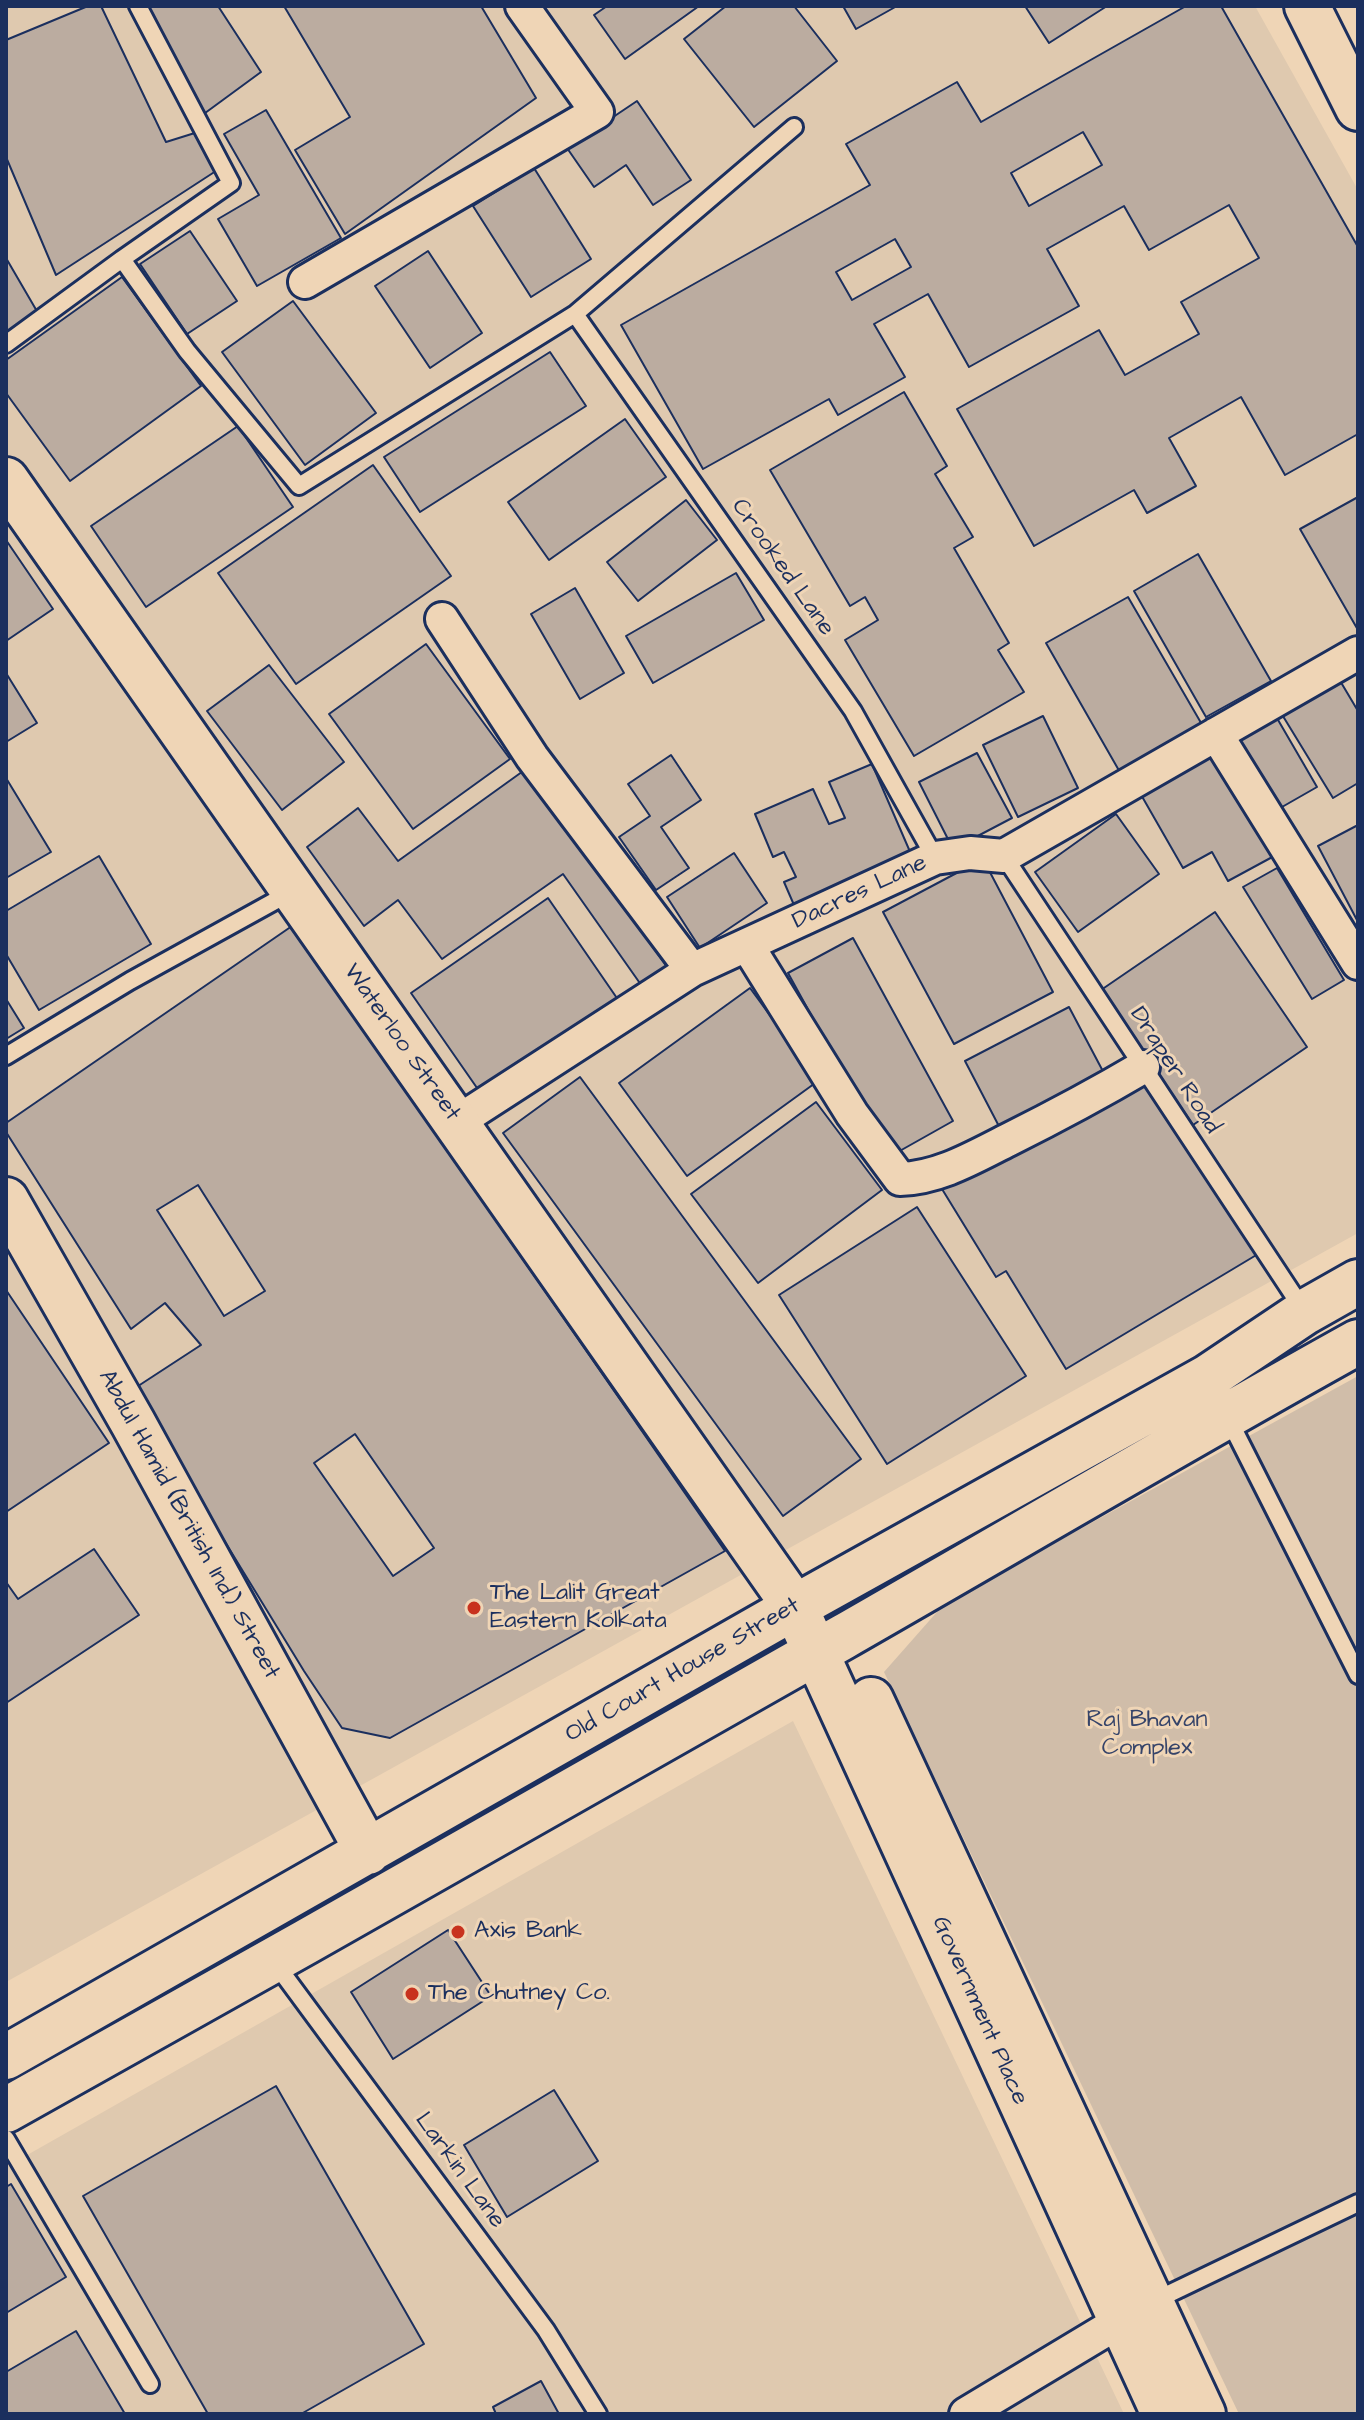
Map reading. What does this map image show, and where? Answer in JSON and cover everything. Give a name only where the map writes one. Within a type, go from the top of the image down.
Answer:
[{"type":"main road","points":[[1307,6],[1358,108]]},
{"type":"main road","name":"Waterloo Street","points":[[6,480],[457,1122],[808,1600]]},
{"type":"main road","name":"Abdul Hamid (British Ind.) Street","points":[[6,1200],[133,1423],[368,1852]]},
{"type":"main road","name":"Old Court House Street","points":[[6,2057],[808,1600],[1217,1396],[1305,1312],[1358,1282]]},
{"type":"main road","points":[[6,2110],[829,1645],[1217,1396],[1358,1342]]},
{"type":"main road","name":"Government Place","points":[[808,1600],[1136,2311],[1164,2414]]},
{"type":"main road","points":[[1136,2311],[1203,2414]]},
{"type":"street","points":[[305,282],[597,112],[522,6]]},
{"type":"street","points":[[442,619],[532,757],[692,970]]},
{"type":"street","points":[[1004,856],[1358,653]]},
{"type":"street","points":[[1216,734],[1358,963]]},
{"type":"street","name":"Dacres Lane","points":[[457,1122],[692,970],[935,858],[970,853],[1004,856]]},
{"type":"street","points":[[747,945],[852,1114],[900,1179],[921,1179],[962,1163],[1089,1099],[1143,1067]]},
{"type":"street","points":[[966,2414],[1136,2311]]},
{"type":"lane","points":[[6,344],[231,183],[138,6]]},
{"type":"lane","points":[[122,259],[187,351],[299,486],[575,314],[794,127]]},
{"type":"lane","name":"Crooked Lane","points":[[575,314],[853,711],[935,858]]},
{"type":"lane","name":"Draper Road","points":[[1004,856],[1305,1312]]},
{"type":"lane","points":[[6,1056],[130,981],[294,891]]},
{"type":"lane","points":[[1217,1396],[1358,1675]]},
{"type":"lane","name":"Larkin Lane","points":[[274,1961],[546,2330],[598,2414]]},
{"type":"lane","points":[[6,2139],[150,2384]]},
{"type":"lane","points":[[1136,2311],[1358,2203]]},
{"type":"shaded area","points":[[6,6],[1255,6],[1358,190],[1358,1233],[6,1982]]},
{"type":"shaded area","points":[[793,1721],[1124,2414],[6,2414],[6,2167]]},
{"type":"green space","name":"Raj Bhavan Complex","points":[[1358,1376],[1358,2414],[1239,2414],[884,1672],[944,1604]]},
{"type":"building","points":[[88,6],[101,6],[166,142],[198,132],[219,169],[56,275],[6,157],[6,40]]},
{"type":"building","points":[[144,6],[218,6],[261,72],[201,116]]},
{"type":"building","points":[[284,6],[481,6],[536,98],[345,234],[295,150],[350,117]]},
{"type":"building","points":[[607,6],[699,6],[625,59],[594,15]]},
{"type":"building","points":[[726,6],[794,6],[837,61],[754,127],[684,39]]},
{"type":"building","points":[[843,6],[897,6],[856,29]]},
{"type":"building","points":[[1025,6],[1107,6],[1049,43]]},
{"type":"building","points":[[1186,6],[1221,6],[1358,247],[1358,434],[1285,475],[1241,397],[1169,438],[1196,486],[1147,513],[1134,490],[1034,546],[957,409],[1099,330],[1125,375],[1199,334],[1181,302],[1259,258],[1229,205],[1149,250],[1124,206],[1047,249],[1079,306],[969,367],[928,294],[874,324],[905,377],[838,415],[829,399],[703,469],[621,325],[870,185],[846,144],[957,82],[981,122]],"holes":[[[1083,132],[1102,165],[1029,206],[1011,173]],[[895,239],[911,267],[852,300],[836,272]]]},
{"type":"building","points":[[637,101],[691,180],[653,205],[626,165],[594,187],[567,148]]},
{"type":"building","points":[[266,110],[341,238],[257,286],[218,219],[259,195],[224,134]]},
{"type":"building","points":[[534,168],[591,259],[531,297],[473,206]]},
{"type":"building","points":[[190,231],[237,301],[187,334],[140,264]]},
{"type":"building","points":[[428,251],[482,333],[430,368],[375,286]]},
{"type":"building","points":[[6,258],[38,313],[6,332]]},
{"type":"building","points":[[122,277],[201,386],[70,481],[6,393],[6,360]]},
{"type":"building","points":[[293,301],[376,413],[305,465],[222,352]]},
{"type":"building","points":[[550,352],[586,406],[420,512],[384,457]]},
{"type":"building","points":[[904,392],[947,466],[935,474],[973,537],[954,548],[1009,643],[998,650],[1024,692],[914,756],[845,640],[878,620],[865,597],[850,606],[770,470]]},
{"type":"building","points":[[625,419],[666,477],[549,560],[508,502]]},
{"type":"building","points":[[238,426],[293,507],[146,607],[91,526]]},
{"type":"building","points":[[373,465],[451,576],[296,684],[218,573]]},
{"type":"building","points":[[1358,497],[1358,630],[1300,529]]},
{"type":"building","points":[[686,500],[717,540],[638,601],[607,562]]},
{"type":"building","points":[[6,540],[53,609],[6,641]]},
{"type":"building","points":[[1198,554],[1271,681],[1206,717],[1134,591]]},
{"type":"building","points":[[736,573],[764,620],[653,683],[626,636]]},
{"type":"building","points":[[575,588],[624,673],[580,699],[531,614]]},
{"type":"building","points":[[1128,597],[1204,728],[1121,774],[1046,643]]},
{"type":"building","points":[[426,644],[510,759],[413,829],[329,714]]},
{"type":"building","points":[[269,665],[344,762],[282,810],[207,711]]},
{"type":"building","points":[[6,673],[37,723],[6,742]]},
{"type":"building","points":[[1336,674],[1358,711],[1358,783],[1333,798],[1278,708]]},
{"type":"building","points":[[1274,713],[1317,787],[1268,815],[1225,741]]},
{"type":"building","points":[[1043,716],[1078,788],[1018,817],[983,745]]},
{"type":"building","points":[[1213,743],[1276,855],[1228,881],[1212,852],[1183,868],[1136,786]]},
{"type":"building","points":[[977,753],[1012,818],[953,849],[919,782]]},
{"type":"building","points":[[671,755],[701,800],[661,827],[689,868],[656,890],[619,837],[650,816],[628,784]]},
{"type":"building","points":[[872,764],[911,854],[794,905],[784,882],[796,877],[784,852],[773,857],[755,814],[813,789],[829,824],[845,818],[829,782]]},
{"type":"building","points":[[526,769],[670,971],[644,989],[563,874],[442,959],[398,900],[364,926],[307,847],[358,808],[398,861]]},
{"type":"building","points":[[6,778],[51,852],[6,878]]},
{"type":"building","points":[[1116,814],[1159,874],[1078,932],[1035,872]]},
{"type":"building","points":[[1358,825],[1358,922],[1318,846]]},
{"type":"building","points":[[734,853],[767,903],[700,948],[667,897]]},
{"type":"building","points":[[99,856],[151,944],[39,1010],[6,954],[6,911]]},
{"type":"building","points":[[983,859],[1053,992],[954,1044],[883,912]]},
{"type":"building","points":[[1277,868],[1344,980],[1312,999],[1243,887]]},
{"type":"building","points":[[548,898],[621,1004],[484,1098],[411,993]]},
{"type":"building","points":[[1215,912],[1307,1047],[1193,1125],[1101,990]]},
{"type":"building","points":[[292,926],[725,1551],[390,1738],[342,1728],[132,1390],[201,1345],[165,1303],[131,1329],[6,1132],[6,1123]],"holes":[[[198,1185],[265,1291],[224,1316],[157,1210]],[[355,1434],[434,1548],[393,1576],[314,1463]]]},
{"type":"building","points":[[853,938],[953,1121],[889,1157],[788,973]]},
{"type":"building","points":[[750,988],[818,1081],[687,1176],[619,1083]]},
{"type":"building","points":[[6,999],[24,1028],[6,1039]]},
{"type":"building","points":[[1069,1007],[1106,1077],[1002,1132],[965,1061]]},
{"type":"building","points":[[580,1077],[861,1459],[783,1516],[503,1133]]},
{"type":"building","points":[[1141,1080],[1258,1254],[1066,1369],[1006,1271],[996,1277],[942,1189]]},
{"type":"building","points":[[816,1102],[882,1190],[758,1283],[691,1194]]},
{"type":"building","points":[[917,1207],[1026,1376],[887,1464],[779,1295]]},
{"type":"building","points":[[6,1290],[109,1443],[6,1512]]},
{"type":"building","points":[[94,1549],[139,1615],[6,1703],[6,1582],[18,1599]]},
{"type":"building","points":[[448,1930],[491,1996],[393,2059],[351,1992]]},
{"type":"building","points":[[276,2086],[424,2344],[301,2414],[208,2414],[83,2196]]},
{"type":"building","points":[[554,2090],[598,2161],[507,2217],[464,2145]]},
{"type":"building","points":[[11,2184],[66,2277],[6,2313],[6,2187]]},
{"type":"building","points":[[76,2331],[125,2414],[6,2414],[6,2372]]},
{"type":"building","points":[[541,2381],[559,2414],[496,2414],[493,2407]]},
{"type":"place","name":"The Lalit Great Eastern Kolkata","points":[[474,1608]]},
{"type":"place","name":"Axis Bank","points":[[458,1932]]},
{"type":"place","name":"The Chutney Co.","points":[[412,1994]]}]
